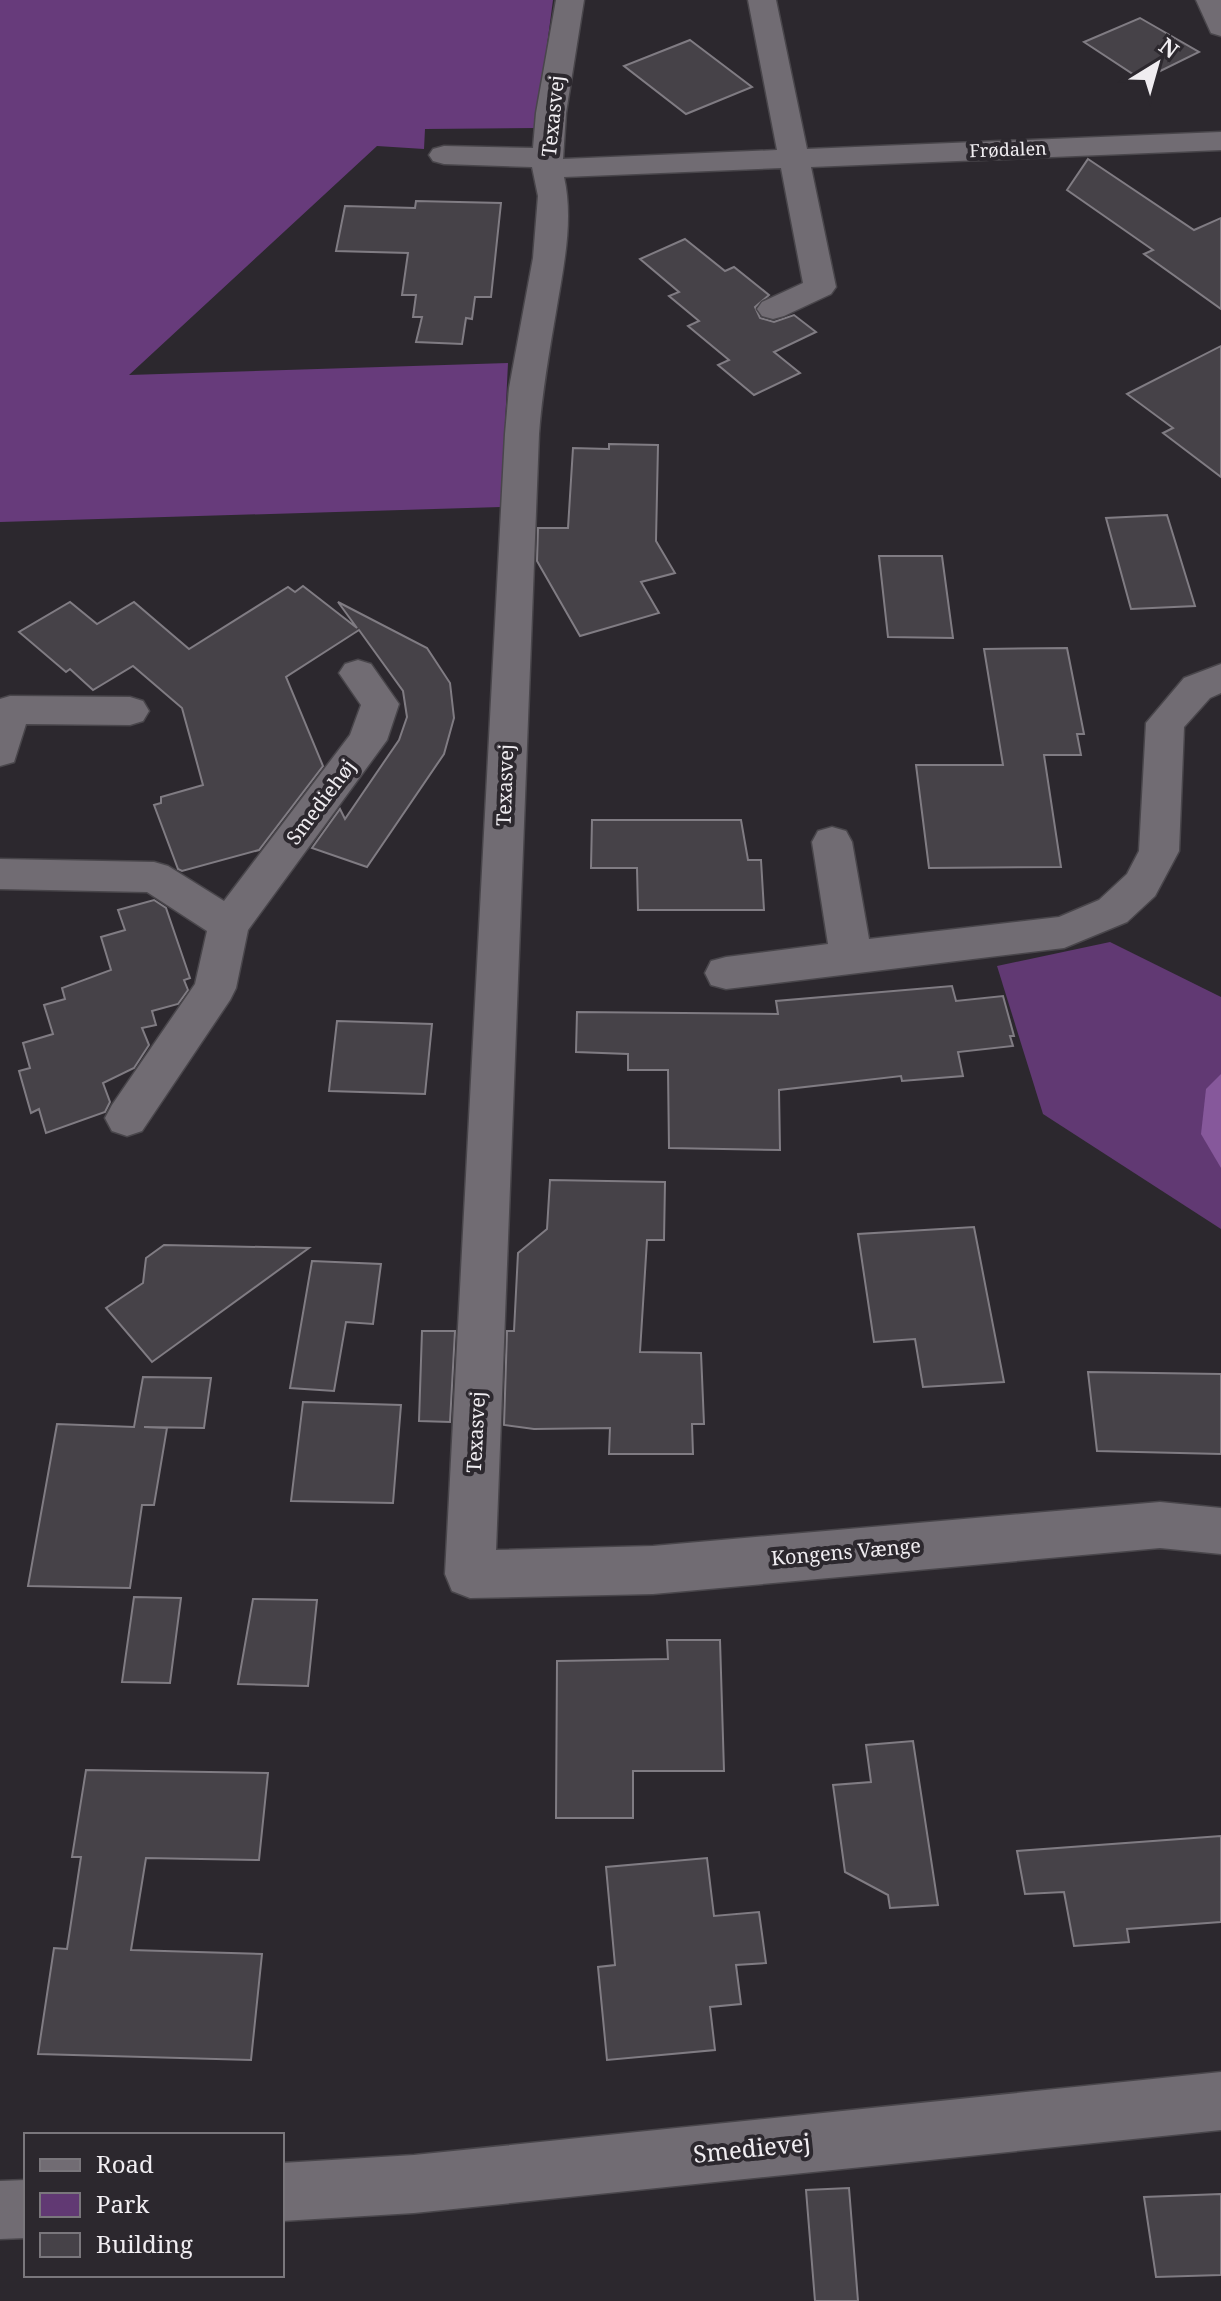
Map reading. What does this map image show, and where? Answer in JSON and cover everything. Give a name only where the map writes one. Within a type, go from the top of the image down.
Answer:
[{"type":"street","name":"Texasvej","points":[[470,1574],[522,434],[526,388],[549,258],[553,196],[548,164],[551,113],[570,0]]},
{"type":"street","points":[[762,0],[820,287],[773,309]]},
{"type":"street","points":[[1210,0],[1221,27]]},
{"type":"street","points":[[1221,34],[1216,43],[1221,54]]},
{"type":"street","name":"Frødalen","points":[[444,155],[548,164],[794,159],[1221,141]]},
{"type":"street","name":"Smediehøj","points":[[127,1118],[215,988],[229,925],[368,740],[380,704],[358,673]]},
{"type":"street","points":[[726,973],[1064,932],[1113,911],[1141,885],[1159,851],[1165,723],[1197,688],[1221,677]]},
{"type":"street","points":[[0,752],[10,710],[130,711]]},
{"type":"street","points":[[832,842],[851,957]]},
{"type":"street","points":[[0,874],[154,877],[229,925]]},
{"type":"street","name":"Kongens Vænge","points":[[470,1574],[653,1570],[1160,1525],[1221,1531]]},
{"type":"street","name":"Smedievej","points":[[284,2192],[414,2184],[1221,2101]]},
{"type":"street","points":[[0,2210],[24,2209]]},
{"type":"green space","points":[[1110,942],[1221,997],[1221,1229],[1043,1114],[997,966]]},
{"type":"shaded area","points":[[0,0],[553,0],[536,128],[425,129],[424,149],[377,146],[129,375],[508,363],[501,507],[0,522]]},
{"type":"shaded area","points":[[1221,1074],[1221,1168],[1201,1134],[1206,1089]]},
{"type":"building","points":[[1140,18],[1199,52],[1142,80],[1084,42]]},
{"type":"building","points":[[690,40],[752,87],[686,114],[624,66]]},
{"type":"building","points":[[1088,159],[1194,230],[1221,218],[1221,309],[1144,254],[1153,250],[1067,190]]},
{"type":"building","points":[[416,201],[501,203],[491,297],[475,297],[472,319],[466,318],[462,344],[416,342],[422,317],[413,317],[416,295],[402,295],[408,253],[336,251],[345,206],[415,208]]},
{"type":"building","points":[[685,239],[725,271],[734,267],[769,295],[755,307],[760,318],[774,322],[794,315],[816,332],[774,352],[800,373],[754,395],[718,365],[729,360],[688,326],[699,321],[669,296],[679,292],[640,259]]},
{"type":"building","points":[[1221,346],[1221,477],[1163,433],[1173,428],[1127,394]]},
{"type":"building","points":[[609,444],[658,445],[656,541],[675,573],[641,582],[659,613],[580,636],[537,561],[538,528],[568,528],[573,448],[609,449]]},
{"type":"building","points":[[1167,515],[1195,606],[1131,609],[1106,518]]},
{"type":"building","points":[[879,556],[942,556],[953,638],[888,637]]},
{"type":"building","points":[[303,586],[357,628],[338,602],[427,648],[450,683],[454,718],[444,754],[367,867],[312,848],[340,809],[345,819],[399,740],[407,717],[403,691],[359,630],[286,677],[323,766],[259,850],[182,871],[178,869],[154,805],[161,803],[161,797],[203,785],[182,708],[133,666],[93,690],[70,669],[66,672],[19,632],[70,602],[97,624],[134,602],[189,649],[288,587],[295,592]]},
{"type":"building","points":[[1067,648],[1084,734],[1077,734],[1081,755],[1044,755],[1061,867],[929,868],[916,765],[1003,765],[984,649]]},
{"type":"building","points":[[592,820],[741,820],[748,860],[761,860],[764,910],[638,910],[637,868],[591,868]]},
{"type":"building","points":[[154,900],[166,908],[190,978],[184,980],[188,990],[178,1004],[152,1011],[156,1025],[142,1028],[149,1045],[134,1068],[103,1083],[110,1102],[105,1112],[46,1133],[39,1109],[31,1113],[19,1071],[30,1068],[23,1043],[53,1034],[44,1005],[65,999],[62,988],[111,970],[101,937],[125,930],[118,910]]},
{"type":"building","points":[[952,986],[956,1001],[1003,996],[1014,1036],[1010,1036],[1013,1046],[958,1052],[963,1076],[902,1081],[901,1076],[779,1090],[780,1150],[669,1148],[668,1070],[628,1070],[628,1054],[576,1052],[577,1012],[778,1014],[776,1001]]},
{"type":"building","points":[[337,1021],[432,1024],[425,1094],[329,1091]]},
{"type":"building","points":[[550,1180],[665,1182],[664,1240],[647,1240],[640,1352],[701,1353],[704,1424],[692,1424],[693,1454],[609,1454],[610,1428],[534,1429],[504,1425],[507,1331],[514,1331],[518,1253],[547,1229]]},
{"type":"building","points":[[974,1227],[1004,1382],[923,1387],[915,1339],[874,1342],[858,1234]]},
{"type":"building","points":[[164,1245],[309,1248],[152,1362],[106,1308],[143,1283],[146,1258]]},
{"type":"building","points":[[312,1261],[381,1264],[373,1324],[346,1322],[334,1391],[290,1388]]},
{"type":"building","points":[[422,1331],[455,1331],[450,1422],[419,1421]]},
{"type":"building","points":[[1088,1372],[1221,1374],[1221,1454],[1097,1451]]},
{"type":"building","points":[[143,1377],[211,1378],[204,1428],[144,1427],[167,1428],[154,1505],[142,1505],[130,1588],[28,1586],[57,1424],[134,1427]]},
{"type":"building","points":[[303,1402],[401,1405],[393,1503],[291,1501]]},
{"type":"building","points":[[134,1597],[181,1598],[170,1683],[122,1682]]},
{"type":"building","points":[[253,1599],[317,1600],[308,1686],[238,1684]]},
{"type":"building","points":[[667,1640],[720,1640],[724,1771],[633,1771],[633,1818],[556,1818],[557,1661],[668,1659]]},
{"type":"building","points":[[913,1741],[938,1905],[890,1908],[888,1895],[845,1872],[833,1785],[871,1782],[866,1745]]},
{"type":"building","points":[[86,1770],[268,1773],[259,1860],[146,1858],[131,1950],[262,1954],[251,2060],[38,2054],[54,1948],[67,1949],[81,1857],[72,1857]]},
{"type":"building","points":[[1221,1836],[1221,1922],[1127,1929],[1129,1942],[1074,1946],[1064,1892],[1025,1894],[1017,1851]]},
{"type":"building","points":[[707,1858],[714,1916],[759,1912],[766,1963],[736,1965],[741,2004],[710,2007],[715,2050],[607,2060],[598,1967],[615,1965],[606,1867]]},
{"type":"building","points":[[849,2188],[858,2301],[815,2301],[806,2190]]},
{"type":"building","points":[[1221,2194],[1221,2275],[1156,2277],[1144,2197]]}]
